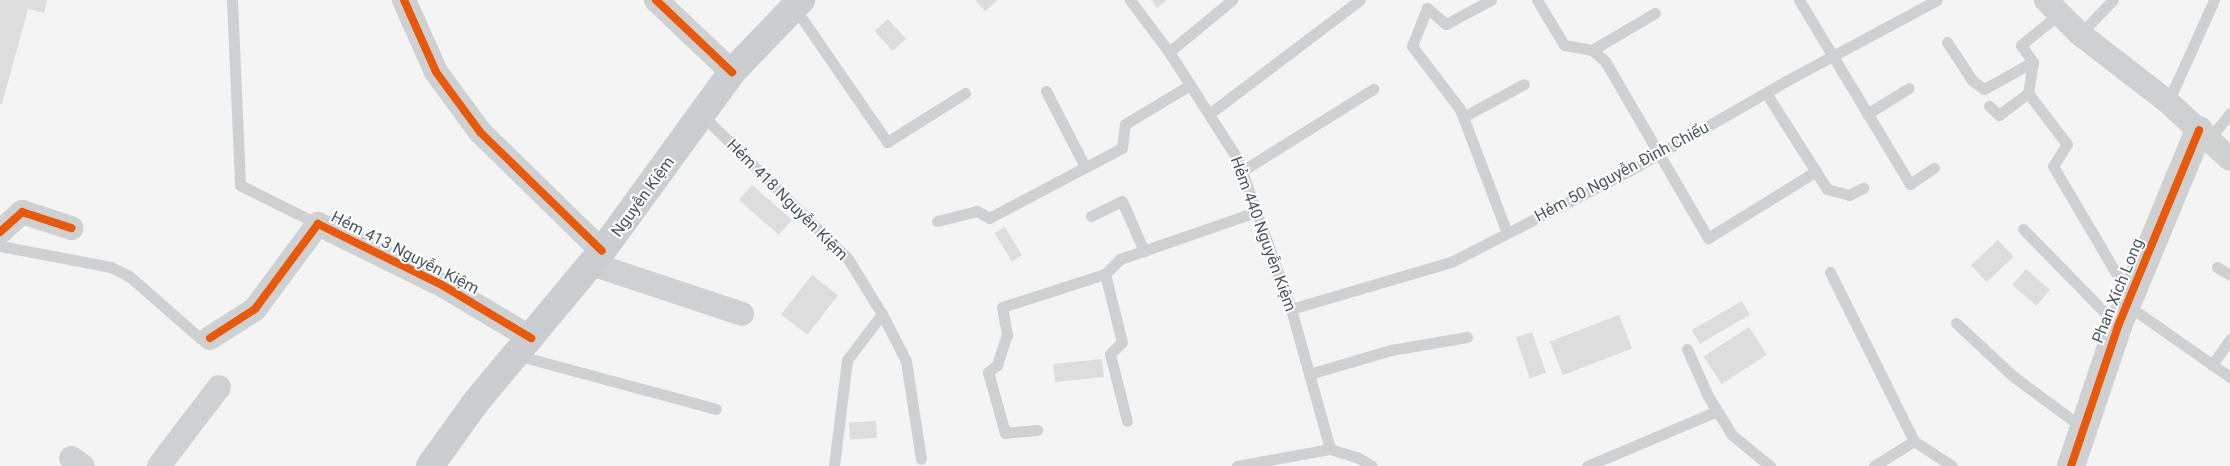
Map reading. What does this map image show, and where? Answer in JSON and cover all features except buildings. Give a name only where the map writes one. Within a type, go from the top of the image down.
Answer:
[{"type":"main road","name":"Nguyễn Kiệm","points":[[431,466],[476,402],[597,258],[732,72],[797,4]]},
{"type":"street","points":[[404,0],[436,72],[480,132],[597,258],[742,314]]},
{"type":"street","points":[[656,0],[732,72]]},
{"type":"street","points":[[2055,5],[2080,34],[2168,102],[2230,159]]},
{"type":"street","name":"Phan Xích Long","points":[[2071,466],[2125,309],[2204,135]]},
{"type":"street","points":[[0,232],[22,212],[71,228]]},
{"type":"street","points":[[210,338],[256,309],[318,224]]},
{"type":"street","name":"Hẻm 413 Nguyễn Kiệm","points":[[318,224],[442,285],[524,346]]},
{"type":"street","points":[[159,466],[219,388]]},
{"type":"lane","name":"Hẻm 413 Nguyễn Kiệm","points":[[232,0],[240,185],[318,224]]},
{"type":"lane","name":"Hẻm 440 Nguyễn Kiệm","points":[[1130,0],[1169,52],[1238,160],[1292,309],[1330,449]]},
{"type":"lane","points":[[1169,52],[1232,0]]},
{"type":"lane","points":[[1208,114],[1360,0]]},
{"type":"lane","points":[[1491,0],[1446,24],[1427,8],[1412,46],[1460,109],[1507,233]]},
{"type":"lane","points":[[1537,0],[1564,45],[1592,50],[1605,61],[1657,154],[1708,238],[1816,171]]},
{"type":"lane","points":[[1799,0],[1910,184],[1934,168]]},
{"type":"lane","name":"Hẻm 50 Nguyễn Đình Chiểu","points":[[1292,309],[1451,262],[1657,154],[1937,0]]},
{"type":"lane","points":[[2080,34],[2114,0]]},
{"type":"lane","points":[[2168,102],[2214,0]]},
{"type":"lane","points":[[797,4],[887,142],[965,93]]},
{"type":"lane","points":[[1989,106],[1999,115],[2028,92],[2033,62],[2021,45],[2055,5]]},
{"type":"lane","points":[[1592,50],[1655,13]]},
{"type":"lane","points":[[1947,42],[1972,80],[1984,90],[2033,62]]},
{"type":"lane","points":[[1463,117],[1524,84]]},
{"type":"lane","points":[[937,221],[977,211],[988,218],[1122,148],[1125,124],[1190,85]]},
{"type":"lane","points":[[1868,114],[1909,88]]},
{"type":"lane","points":[[1242,172],[1373,89]]},
{"type":"lane","points":[[1046,91],[1085,167]]},
{"type":"lane","points":[[2028,92],[2067,144],[2053,166],[2125,309]]},
{"type":"lane","points":[[1766,93],[1827,189],[1849,195],[1863,188]]},
{"type":"lane","points":[[2204,135],[2230,113]]},
{"type":"lane","name":"Hẻm 418 Nguyễn Kiệm","points":[[702,115],[848,259],[882,314],[906,360],[922,459]]},
{"type":"lane","points":[[1092,216],[1122,202],[1144,251]]},
{"type":"lane","points":[[1037,430],[1005,433],[988,372],[997,364],[1007,335],[1002,307],[1106,274],[1120,259],[1256,212]]},
{"type":"lane","points":[[2023,229],[2125,309],[2230,377]]},
{"type":"lane","points":[[0,246],[111,267],[129,276],[200,338],[210,338]]},
{"type":"lane","points":[[2217,267],[2230,275]]},
{"type":"lane","points":[[1830,272],[1914,440],[1952,466]]},
{"type":"lane","points":[[1106,274],[1122,342],[1110,354],[1127,420]]},
{"type":"lane","points":[[834,466],[847,360],[882,314]]},
{"type":"lane","points":[[1956,323],[2014,377],[2083,428]]},
{"type":"lane","points":[[1310,374],[1391,350],[1467,337]]},
{"type":"lane","points":[[2212,365],[2230,339]]},
{"type":"lane","points":[[524,346],[716,409]]},
{"type":"lane","points":[[1688,349],[1717,411],[1732,435],[1770,466]]},
{"type":"lane","points":[[1587,466],[1717,411]]},
{"type":"lane","points":[[1874,466],[1914,440]]},
{"type":"lane","points":[[1237,466],[1330,449],[1358,457],[1372,466]]},
{"type":"cycle path","points":[[404,0],[436,72],[480,132],[602,251]]},
{"type":"cycle path","points":[[656,0],[732,72]]},
{"type":"cycle path","points":[[2071,466],[2118,326],[2199,130]]},
{"type":"cycle path","points":[[0,232],[22,212],[71,228]]},
{"type":"cycle path","points":[[210,338],[255,309],[318,224],[442,285],[531,338]]}]
